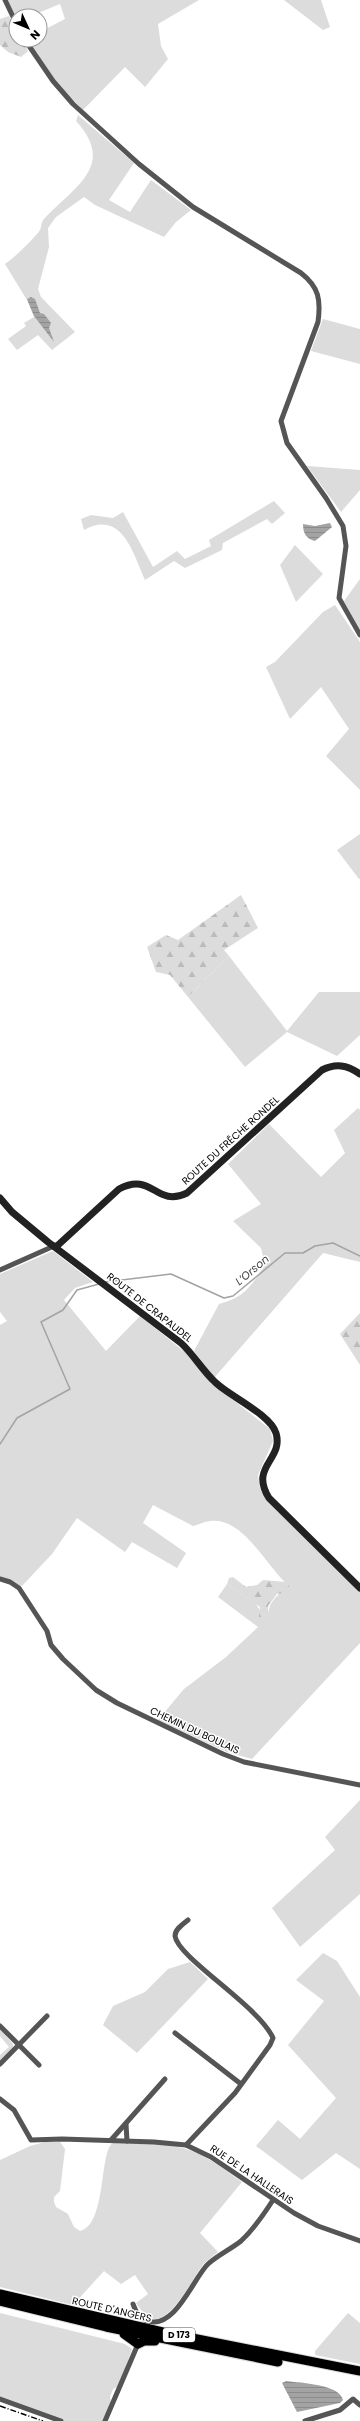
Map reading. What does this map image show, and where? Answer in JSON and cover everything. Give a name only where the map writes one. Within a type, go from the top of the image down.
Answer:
[{"type":"highway","name":"ROUTE D'ANGERS","points":[[0,2294],[167,2333],[360,2371]]},
{"type":"highway","name":"ROUTE D'ANGERS","points":[[0,2301],[106,2327],[360,2377]]},
{"type":"highway","points":[[106,2327],[132,2338],[138,2344],[150,2340],[186,2347],[193,2345]]},
{"type":"street","points":[[30,48],[53,81],[73,104],[139,164],[193,207],[301,273],[315,287],[321,305],[318,322],[281,422],[287,443],[330,504],[343,526],[346,546],[339,598],[360,634]]},
{"type":"street","name":"ROUTE DU FRÊCHE RONDEL","points":[[54,1246],[57,1246],[119,1189],[127,1185],[137,1182],[170,1197],[187,1193],[322,1070],[336,1065],[344,1066],[360,1074]]},
{"type":"street","name":"ROUTE DE CRAPAUDEL","points":[[0,1198],[12,1212],[54,1246],[181,1343],[192,1353],[214,1382],[273,1426],[277,1440],[276,1449],[262,1475],[262,1486],[269,1498],[360,1588]]},
{"type":"street","points":[[0,1270],[54,1246]]},
{"type":"street","name":"CHEMIN DU BOULAIS","points":[[0,1579],[10,1582],[19,1588],[47,1631],[51,1645],[63,1659],[96,1690],[117,1703],[223,1754],[244,1762],[360,1785]]},
{"type":"street","points":[[186,2145],[241,2084],[270,2045],[272,2038],[262,2020],[192,1958],[177,1941],[175,1937],[178,1929],[188,1920]]},
{"type":"street","points":[[0,2064],[47,2016]]},
{"type":"street","points":[[0,2026],[18,2046],[39,2065]]},
{"type":"street","points":[[175,2033],[241,2084]]},
{"type":"street","points":[[111,2140],[165,2078]]},
{"type":"street","name":"RUE DE LA HALLERAIS","points":[[0,2100],[14,2110],[28,2138],[34,2141],[62,2139],[111,2140],[186,2145],[211,2157],[273,2200],[314,2224],[360,2241]]},
{"type":"street","points":[[126,2124],[127,2141]]},
{"type":"street","points":[[133,2304],[140,2317],[155,2323],[165,2318],[187,2296],[208,2264],[246,2236],[273,2200]]},
{"type":"street","points":[[105,2421],[138,2344]]},
{"type":"street","points":[[305,2421],[340,2410],[353,2399],[360,2405]]},
{"type":"street","points":[[0,2400],[61,2421]]},
{"type":"green space","points":[[7,0],[199,0],[158,24],[161,46],[168,59],[145,87],[125,67],[83,110],[56,82],[33,48],[48,48],[48,28],[65,19],[60,4],[48,9],[11,8]]},
{"type":"green space","points":[[284,0],[321,0],[330,27],[323,30]]},
{"type":"green space","points":[[8,16],[8,48],[26,48],[28,51],[21,57],[8,52],[0,45],[0,19]]},
{"type":"green space","points":[[78,115],[134,163],[109,200],[130,212],[151,180],[191,210],[176,222],[164,237],[95,205],[84,197],[56,217],[48,228],[49,247],[38,289],[41,297],[75,332],[52,350],[38,335],[17,350],[8,339],[26,326],[24,323],[34,317],[27,300],[5,264],[19,253],[33,238],[40,230],[42,221],[78,186],[87,175],[92,163],[93,151],[88,137],[76,121]]},
{"type":"green space","points":[[323,319],[360,329],[360,364],[311,351]]},
{"type":"green space","points":[[307,466],[360,470],[360,490],[341,512]]},
{"type":"green space","points":[[274,501],[285,513],[272,524],[267,519],[223,543],[222,550],[185,568],[174,561],[145,580],[130,547],[117,529],[108,525],[97,525],[84,530],[81,519],[91,515],[113,518],[123,512],[153,567],[177,551],[185,559],[211,546],[209,540]]},
{"type":"green space","points":[[295,545],[323,574],[296,602],[280,565]]},
{"type":"green space","points":[[360,579],[360,630],[344,601]]},
{"type":"green space","points":[[335,605],[360,642],[360,790],[326,756],[349,729],[321,687],[290,719],[266,667],[275,662],[323,612]]},
{"type":"green space","points":[[360,834],[360,879],[359,879],[337,850]]},
{"type":"green space","points":[[241,895],[258,928],[224,950],[229,956],[188,997],[170,975],[156,972],[147,947],[166,935],[178,940]]},
{"type":"green space","points":[[229,956],[287,1031],[319,992],[360,992],[360,1035],[337,1056],[287,1032],[245,1067],[188,997]]},
{"type":"green space","points":[[358,1108],[360,1110],[360,1262],[323,1253],[214,1378],[194,1351],[219,1304],[241,1295],[251,1285],[265,1265],[261,1248],[233,1221],[261,1204],[228,1164],[269,1124],[321,1177],[345,1153],[334,1130]]},
{"type":"green space","points":[[53,1251],[93,1282],[75,1288],[64,1300],[106,1351],[140,1316],[191,1357],[214,1385],[270,1429],[273,1441],[258,1475],[260,1488],[266,1497],[360,1591],[360,1643],[252,1759],[227,1752],[158,1720],[184,1689],[226,1657],[258,1627],[218,1597],[227,1584],[256,1604],[261,1612],[268,1617],[268,1611],[272,1602],[288,1585],[254,1545],[234,1527],[223,1522],[211,1521],[193,1526],[153,1505],[143,1523],[186,1553],[177,1568],[132,1542],[125,1552],[77,1518],[52,1554],[22,1586],[0,1578],[0,1325],[7,1321],[0,1312],[0,1274]]},
{"type":"green space","points":[[360,1313],[360,1365],[340,1334]]},
{"type":"green space","points":[[233,1577],[246,1587],[257,1585],[263,1580],[286,1582],[290,1588],[289,1592],[277,1594],[268,1606],[268,1617],[263,1621],[259,1617],[260,1607],[227,1584],[229,1578]]},
{"type":"green space","points":[[360,1800],[360,1894],[300,1947],[272,1908],[335,1850],[325,1837]]},
{"type":"green space","points":[[323,1953],[337,1961],[360,1997],[360,2169],[336,2153],[302,2180],[256,2146],[278,2120],[300,2139],[336,2098],[288,2045],[324,2001],[296,1980]]},
{"type":"green space","points":[[190,1962],[208,1979],[137,2053],[103,2025],[113,2006],[145,1992],[168,1969]]},
{"type":"green space","points":[[0,2029],[13,2044],[13,2047],[0,2061],[0,2055],[9,2047],[0,2036]]},
{"type":"green space","points":[[45,2142],[60,2142],[65,2149],[60,2191],[54,2197],[54,2202],[56,2207],[68,2214],[74,2227],[80,2231],[89,2226],[95,2216],[99,2202],[106,2159],[109,2149],[113,2143],[159,2144],[186,2149],[208,2159],[242,2182],[200,2233],[218,2252],[202,2266],[174,2307],[161,2318],[155,2319],[149,2317],[136,2303],[148,2294],[135,2275],[121,2284],[104,2271],[73,2305],[0,2287],[0,2160],[30,2146]]},
{"type":"green space","points":[[0,2313],[125,2344],[132,2349],[119,2386],[113,2389],[110,2397],[111,2403],[104,2421],[65,2421],[0,2397]]},
{"type":"green space","points":[[348,2313],[360,2323],[360,2364],[315,2355],[315,2351]]},
{"type":"shaded area","points":[[31,297],[35,299],[40,313],[44,314],[51,323],[49,328],[54,342],[34,316],[27,299]]},
{"type":"shaded area","points":[[330,523],[332,527],[315,541],[309,539],[304,533],[303,524],[315,526]]},
{"type":"shaded area","points":[[286,2381],[327,2387],[340,2395],[343,2400],[340,2403],[297,2412],[282,2383]]},
{"type":"waterway","name":"L’Orson","points":[[105,1282],[171,1274],[224,1298],[233,1296],[285,1253],[303,1253],[315,1246],[333,1243],[360,1256]]},
{"type":"waterway","name":"L’Orson","points":[[0,1444],[17,1418],[70,1389],[41,1322],[63,1310],[77,1290],[99,1284]]},
{"type":"railway","points":[[0,2406],[43,2421]]}]
